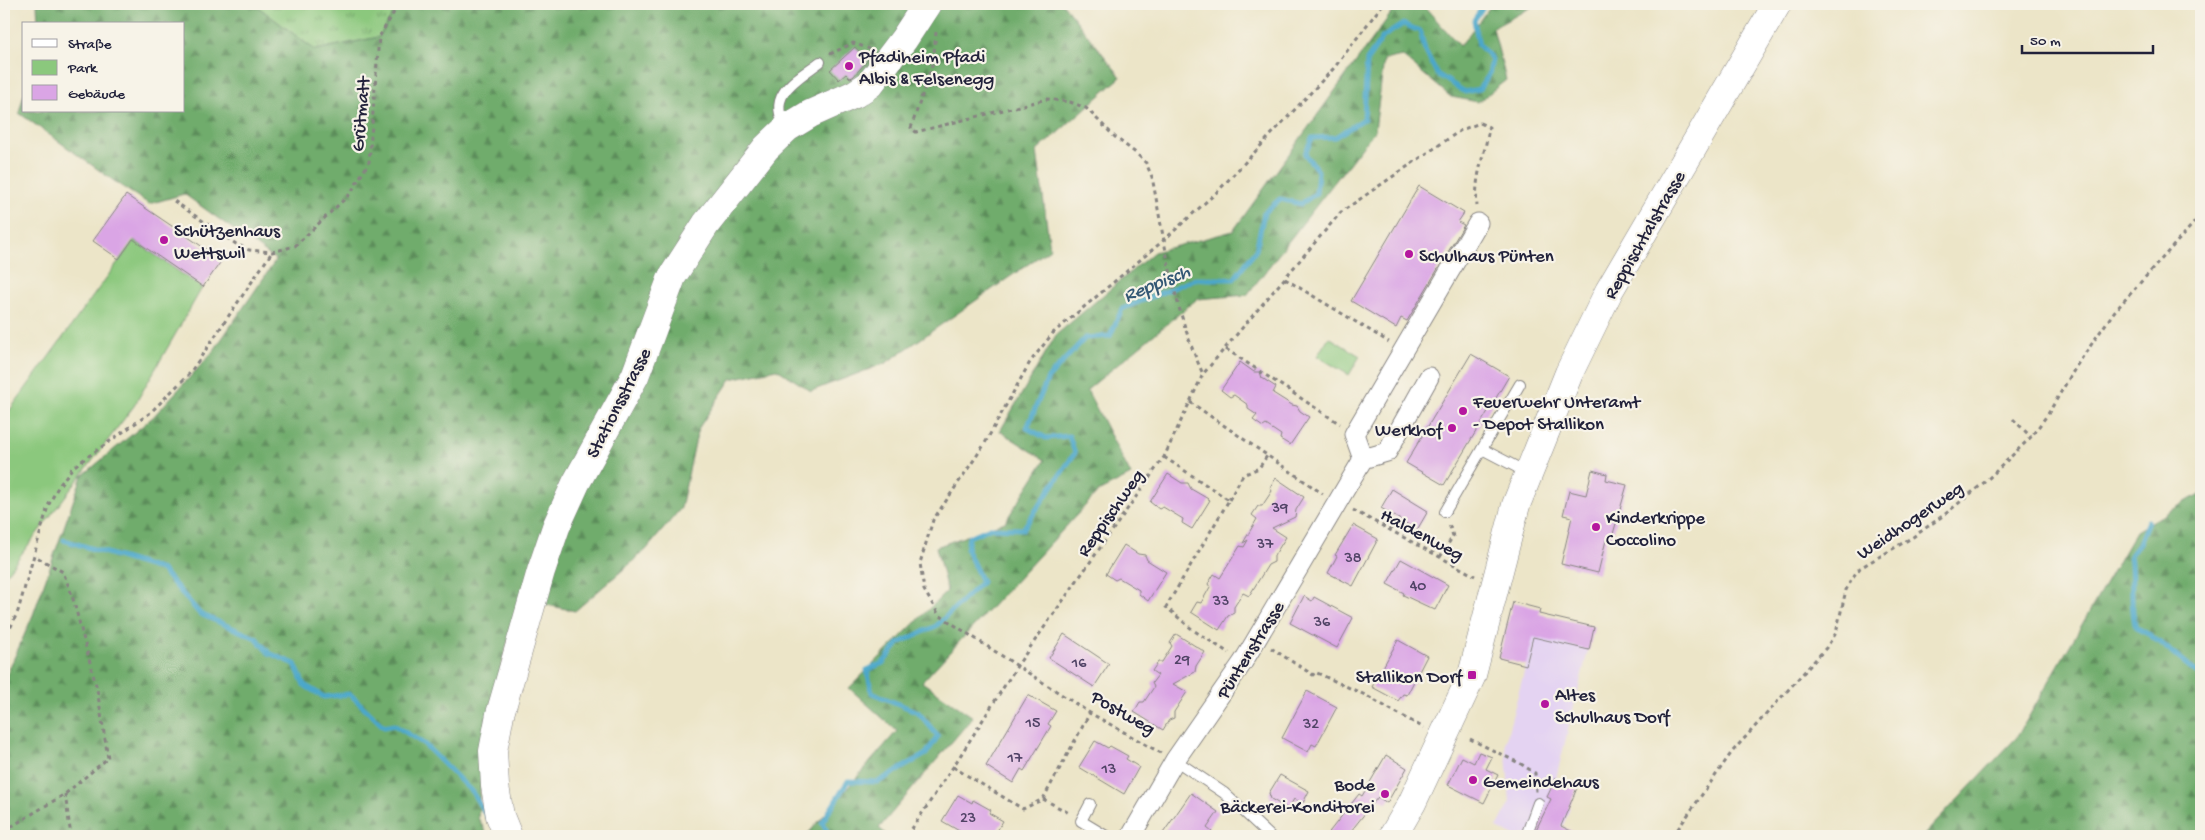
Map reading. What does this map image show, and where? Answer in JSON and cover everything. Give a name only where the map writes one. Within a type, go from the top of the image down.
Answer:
[{"type":"street","name":"Reppischtalstrasse","points":[[1393,836],[1412,803],[1472,675],[1516,505],[1568,373],[1609,290],[1777,4]]},
{"type":"street","name":"Stationsstrasse","points":[[508,836],[500,816],[495,786],[493,751],[500,714],[541,571],[556,527],[580,475],[635,376],[662,301],[686,252],[760,156],[787,128],[810,114],[855,94],[870,84],[904,39],[932,16]]},
{"type":"street","points":[[1429,377],[1386,452],[1363,459],[1354,434],[1478,223]]},
{"type":"street","name":"Püntenstrasse","points":[[1131,836],[1175,760],[1243,662],[1363,459]]},
{"type":"lane","points":[[787,128],[780,118],[778,105],[787,87],[820,62]]},
{"type":"lane","points":[[1445,512],[1520,384]]},
{"type":"lane","points":[[1482,449],[1528,474]]},
{"type":"lane","points":[[1175,760],[1224,793],[1270,836]]},
{"type":"lane","points":[[1526,836],[1538,803]]},
{"type":"lane","points":[[1090,804],[1081,821],[1106,836]]},
{"type":"path","name":"Grütmatt","points":[[174,201],[236,244],[249,250],[272,252],[294,246],[350,194],[369,162],[379,38],[400,4]]},
{"type":"path","points":[[1164,240],[1218,191],[1334,68],[1384,4]]},
{"type":"path","points":[[932,16],[933,63],[911,128],[916,132],[1047,99],[1070,102],[1086,108],[1115,137],[1146,163],[1152,177],[1175,294],[1192,349],[1203,374]]},
{"type":"path","points":[[820,62],[835,50],[853,43],[872,50]]},
{"type":"path","name":"Reppischweg","points":[[906,836],[954,767],[1017,666],[1164,457],[1203,374],[1341,212],[1462,130],[1480,123],[1489,127],[1487,143],[1476,175],[1475,192],[1478,223]]},
{"type":"path","name":"Weidhogerweg","points":[[1673,836],[1732,752],[1815,663],[1826,648],[1836,633],[1846,590],[1860,568],[1913,537],[1944,515],[1986,481],[2031,436],[2048,414],[2077,365],[2114,312],[2201,215]]},
{"type":"path","name":"Postweg","points":[[1164,240],[1053,333],[1030,362],[984,445],[934,520],[920,563],[924,590],[938,615],[1090,713],[1175,760]]},
{"type":"path","points":[[4,642],[18,611],[48,506],[58,487],[73,467],[150,413],[190,373],[272,252]]},
{"type":"path","points":[[1285,279],[1403,350]]},
{"type":"path","points":[[1226,349],[1354,434]]},
{"type":"path","name":"Haldenweg","points":[[1190,402],[1338,503],[1496,586]]},
{"type":"path","points":[[2013,419],[2031,436]]},
{"type":"path","points":[[1243,662],[1193,630],[1166,607],[1243,476],[1259,468],[1268,456]]},
{"type":"path","points":[[1164,457],[1229,500]]},
{"type":"path","points":[[1440,557],[1453,536],[1445,512]]},
{"type":"path","points":[[4,831],[65,794],[108,758],[96,689],[72,595],[63,572],[35,556]]},
{"type":"path","points":[[1256,640],[1313,676],[1315,672],[1363,694],[1443,739]]},
{"type":"path","points":[[954,767],[1023,809],[1043,799],[1090,713]]},
{"type":"path","points":[[1470,739],[1521,764],[1534,773],[1536,787]]},
{"type":"path","points":[[65,794],[71,836]]},
{"type":"path","points":[[1043,799],[1074,816]]},
{"type":"shaded area","name":"Altes Schulhaus Dorf","points":[[1513,602],[1540,609],[1539,614],[1594,627],[1556,778],[1577,788],[1568,807],[1570,808],[1559,836],[1514,836],[1497,828],[1510,802],[1505,743],[1526,665]]},
{"type":"green space","points":[[37,4],[254,4],[315,50],[379,37],[399,4],[1063,4],[1121,77],[1037,151],[1050,249],[886,363],[811,391],[777,369],[731,379],[698,429],[681,508],[646,550],[575,611],[519,599],[485,729],[478,818],[488,836],[4,836],[4,681],[33,615],[82,476],[153,417],[212,353],[276,260],[184,194],[149,204],[19,113],[22,102],[22,112],[185,112],[185,22],[38,22]]},
{"type":"green space","points":[[254,4],[399,4],[379,37],[315,50]]},
{"type":"green space","points":[[1398,4],[1422,4],[1460,46],[1492,4],[1537,4],[1493,28],[1506,80],[1478,102],[1451,97],[1402,56],[1384,60],[1375,130],[1247,295],[1197,299],[1087,390],[1131,475],[1098,492],[922,682],[973,717],[879,828],[888,836],[806,836],[897,731],[849,688],[947,591],[936,547],[1005,522],[1045,460],[1000,431],[1056,335],[1154,252],[1233,231]]},
{"type":"green space","points":[[134,240],[202,288],[134,406],[4,577],[4,418]]},
{"type":"green space","points":[[1329,337],[1360,356],[1349,375],[1317,356]]},
{"type":"green space","points":[[2201,493],[2201,836],[1923,836],[2017,737],[2136,531]]},
{"type":"building","name":"Pfadiheim Pfadi Albis & Felsenegg","points":[[855,47],[868,60],[853,77],[850,78],[846,74],[839,80],[830,70]]},
{"type":"building","name":"Schulhaus Pünten","points":[[1419,186],[1464,213],[1458,222],[1464,225],[1407,321],[1401,318],[1396,328],[1351,301]]},
{"type":"building","name":"Schützenhaus Wettswil","points":[[126,195],[222,260],[203,287],[133,239],[119,259],[93,241]]},
{"type":"building","name":"Werkhof","points":[[1471,354],[1509,376],[1444,485],[1406,463]]},
{"type":"building","points":[[1240,362],[1254,372],[1260,372],[1262,378],[1276,387],[1273,393],[1292,405],[1297,406],[1300,411],[1309,417],[1290,445],[1280,439],[1281,435],[1266,425],[1263,427],[1253,420],[1257,415],[1248,409],[1248,405],[1234,395],[1230,397],[1221,390]]},
{"type":"building","name":"Kinderkrippe Coccolino","points":[[1592,470],[1607,474],[1606,480],[1627,485],[1611,541],[1606,540],[1598,573],[1561,564],[1572,517],[1563,515],[1569,491],[1586,495]]},
{"type":"building","points":[[1168,474],[1182,483],[1188,483],[1191,489],[1210,500],[1192,529],[1182,523],[1183,519],[1163,507],[1159,509],[1150,502]]},
{"type":"building","points":[[1276,478],[1304,497],[1296,510],[1295,517],[1272,528],[1286,537],[1274,556],[1274,562],[1268,565],[1249,596],[1243,593],[1234,607],[1234,613],[1228,616],[1219,630],[1191,612],[1197,602],[1201,603],[1210,587],[1208,584],[1214,574],[1220,578],[1240,546],[1244,547],[1248,540],[1243,543],[1257,519],[1252,515],[1258,506],[1262,506],[1272,491],[1270,488]]},
{"type":"building","points":[[1392,489],[1428,511],[1417,530],[1381,508]]},
{"type":"building","points":[[1353,525],[1378,539],[1353,586],[1328,573],[1337,556],[1335,555]]},
{"type":"building","points":[[1124,545],[1138,554],[1145,555],[1147,560],[1166,572],[1148,601],[1139,594],[1139,590],[1119,578],[1115,580],[1106,574]]},
{"type":"building","points":[[1401,559],[1448,585],[1435,610],[1403,595],[1404,593],[1387,584]]},
{"type":"building","points":[[1304,596],[1312,601],[1314,597],[1353,618],[1337,648],[1290,623]]},
{"type":"building","name":"Altes Schulhaus Dorf","points":[[1513,602],[1540,609],[1539,614],[1594,627],[1589,650],[1533,637],[1526,665],[1499,658]]},
{"type":"building","points":[[1064,634],[1109,664],[1094,687],[1049,658]]},
{"type":"building","points":[[1176,634],[1205,652],[1196,666],[1195,672],[1173,684],[1187,692],[1174,712],[1174,718],[1169,720],[1163,730],[1134,712],[1140,702],[1144,702],[1154,687],[1152,683],[1158,675],[1152,671],[1158,662],[1162,662],[1172,646],[1170,643]]},
{"type":"building","points":[[1398,640],[1427,656],[1407,695],[1403,694],[1398,701],[1372,687]]},
{"type":"building","points":[[1307,691],[1337,707],[1316,746],[1312,744],[1308,752],[1282,738]]},
{"type":"building","points":[[1028,695],[1056,711],[1048,724],[1051,726],[1024,771],[1021,769],[1013,783],[986,766]]},
{"type":"building","points":[[1095,741],[1108,748],[1110,746],[1128,756],[1126,759],[1139,767],[1124,794],[1079,767]]},
{"type":"building","name":"Gemeindehaus","points":[[1479,752],[1492,757],[1486,769],[1498,775],[1484,803],[1448,785],[1462,757],[1474,763]]},
{"type":"building","points":[[1386,755],[1407,768],[1387,803],[1378,797],[1347,836],[1326,836],[1359,794],[1362,796]]},
{"type":"building","points":[[1280,775],[1309,791],[1303,803],[1294,799],[1288,809],[1271,799],[1269,793]]},
{"type":"building","points":[[1556,778],[1577,788],[1561,826],[1581,836],[1533,836],[1551,799],[1547,797]]},
{"type":"building","points":[[1191,793],[1218,812],[1207,828],[1217,836],[1161,836]]},
{"type":"building","points":[[958,795],[972,803],[973,800],[991,810],[989,813],[1003,821],[994,836],[968,836],[942,821]]},
{"type":"waterway","name":"Reppisch","points":[[836,836],[829,834],[822,823],[848,781],[878,782],[926,754],[938,736],[918,712],[872,693],[867,670],[883,663],[899,643],[936,626],[982,582],[967,550],[969,537],[990,528],[1023,529],[1075,453],[1069,436],[1046,438],[1027,428],[1048,378],[1085,338],[1110,336],[1122,309],[1195,279],[1234,279],[1256,250],[1264,213],[1280,199],[1301,204],[1316,193],[1318,171],[1305,154],[1312,138],[1335,137],[1364,119],[1367,60],[1383,37],[1403,24],[1420,31],[1425,50],[1437,74],[1465,92],[1479,89],[1489,75],[1492,59],[1479,45],[1474,20],[1485,4]]},
{"type":"waterway","points":[[2148,521],[2139,543],[2130,555],[2133,610],[2136,628],[2150,635],[2201,676]]},
{"type":"waterway","points":[[64,540],[162,570],[200,614],[256,638],[269,653],[295,664],[304,685],[324,697],[350,694],[384,727],[394,725],[424,744],[472,792],[488,818]]},
{"type":"place","name":"Pfadiheim Pfadi Albis & Felsenegg","points":[[849,66]]},
{"type":"place","name":"Schützenhaus Wettswil","points":[[164,240]]},
{"type":"place","name":"Schulhaus Pünten","points":[[1409,254]]},
{"type":"place","name":"Feuerwehr Unteramt - Depot Stallikon","points":[[1463,411]]},
{"type":"place","name":"Werkhof","points":[[1452,428]]},
{"type":"place","name":"Kinderkrippe Coccolino","points":[[1596,527]]},
{"type":"place","name":"Stallikon Dorf","points":[[1472,675]]},
{"type":"place","name":"Altes Schulhaus Dorf","points":[[1545,704]]},
{"type":"place","name":"Gemeindehaus","points":[[1473,780]]},
{"type":"place","name":"Bode Bäckerei-Konditorei","points":[[1385,794]]}]
